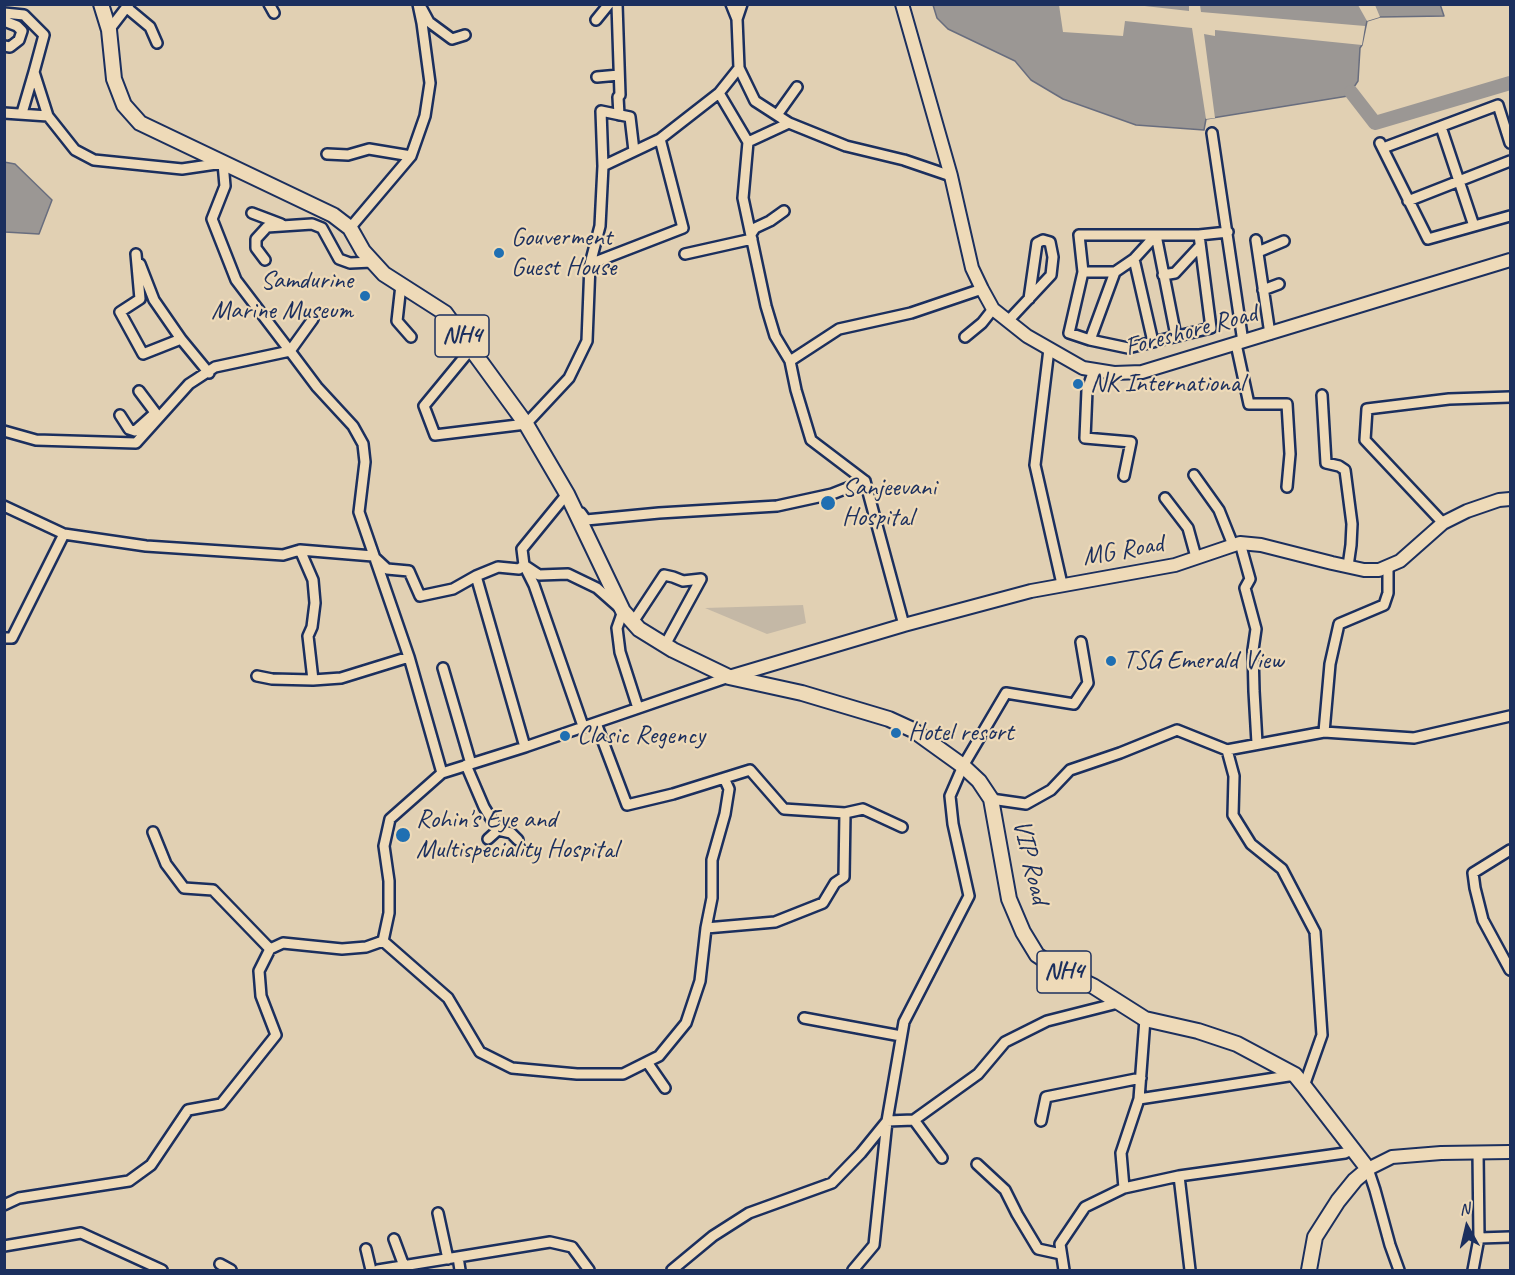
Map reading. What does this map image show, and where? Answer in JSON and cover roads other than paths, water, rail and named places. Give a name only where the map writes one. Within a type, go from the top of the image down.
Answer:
[{"type":"highway","name":"NH4","points":[[101,4],[109,30],[114,79],[124,105],[140,123],[333,215],[350,228],[363,251],[384,274],[445,314],[526,424],[567,494],[623,611],[639,629],[665,645],[729,676]]},
{"type":"highway","name":"VIP Road","points":[[729,676],[802,693],[889,719],[913,730],[963,766],[979,781],[991,799],[1009,899],[1023,932],[1037,955],[1058,969],[1093,986],[1145,1019],[1198,1031],[1237,1044],[1299,1080],[1368,1169]]},
{"type":"highway","points":[[1309,1270],[1315,1237],[1338,1201],[1355,1180],[1368,1169]]},
{"type":"main road","name":"Foreshore Road","points":[[902,4],[951,176],[972,268],[982,289],[993,309],[1027,336],[1083,368],[1114,374],[1142,372],[1510,260]]},
{"type":"main road","points":[[1388,567],[1400,561],[1443,523],[1467,511],[1499,500],[1510,499]]},
{"type":"main road","name":"MG Road","points":[[729,676],[1030,591],[1175,566],[1236,544],[1261,545],[1348,566],[1379,570],[1388,567]]},
{"type":"main road","points":[[1368,1169],[1392,1157],[1510,1152]]},
{"type":"street","points":[[418,4],[429,22],[452,39],[465,34]]},
{"type":"street","points":[[350,228],[411,156],[424,116],[430,83],[418,4]]},
{"type":"street","points":[[596,20],[609,4]]},
{"type":"street","points":[[617,4],[619,115]]},
{"type":"street","points":[[731,4],[737,19],[739,68],[755,101],[789,123],[846,146],[904,160],[951,176]]},
{"type":"street","points":[[737,19],[742,4]]},
{"type":"street","points":[[109,30],[128,6],[150,27],[157,43]]},
{"type":"street","points":[[4,13],[24,15],[44,35],[22,113]]},
{"type":"street","points":[[4,21],[17,26],[22,31],[19,40],[10,47],[4,46]]},
{"type":"street","points":[[603,166],[660,139],[719,93],[739,68]]},
{"type":"street","points":[[34,72],[48,116],[75,150],[94,160],[182,169],[224,163],[225,186],[212,219],[236,280],[317,387],[353,426],[363,444],[365,462],[359,512],[409,657],[442,773]]},
{"type":"street","points":[[597,77],[619,75]]},
{"type":"street","points":[[777,115],[797,87]]},
{"type":"street","points":[[719,93],[748,142],[743,198],[766,306],[775,336],[790,361],[811,440],[865,481],[904,625]]},
{"type":"street","points":[[1510,144],[1498,105],[1382,146],[1428,239],[1510,216]]},
{"type":"street","points":[[471,349],[424,406],[435,435],[526,424],[569,378],[587,341],[590,264],[600,226],[603,166],[601,111],[630,117],[634,151]]},
{"type":"street","points":[[4,113],[48,116]]},
{"type":"street","points":[[748,142],[789,123]]},
{"type":"street","points":[[1441,127],[1474,226]]},
{"type":"street","points":[[1212,133],[1228,232],[1249,404],[1287,404],[1290,454],[1287,487]]},
{"type":"street","points":[[590,264],[683,228],[660,139]]},
{"type":"street","points":[[327,154],[348,156],[369,149],[411,156]]},
{"type":"street","points":[[1408,201],[1510,161]]},
{"type":"street","points":[[752,236],[755,228],[784,211]]},
{"type":"street","points":[[252,213],[283,225]]},
{"type":"street","points":[[265,260],[256,248],[256,239],[267,227],[312,224],[322,228],[339,259],[350,263],[372,262]]},
{"type":"street","points":[[1199,235],[1211,328],[1128,348],[1069,333],[1083,272],[1079,235],[1199,235],[1228,232]]},
{"type":"street","points":[[1083,272],[1115,272],[1134,259],[1156,235]]},
{"type":"street","points":[[1156,235],[1176,336]]},
{"type":"street","points":[[685,254],[752,236]]},
{"type":"street","points":[[1008,321],[1029,299],[1051,275],[1053,257],[1050,242],[1043,240],[1037,243],[1029,299]]},
{"type":"street","points":[[1256,240],[1269,334]]},
{"type":"street","points":[[1258,252],[1284,241]]},
{"type":"street","points":[[1163,275],[1175,273],[1200,246]]},
{"type":"street","points":[[181,339],[143,354],[120,312],[140,299],[136,254],[154,300],[181,339],[209,373]]},
{"type":"street","points":[[1134,259],[1154,342]]},
{"type":"street","points":[[1090,340],[1115,272]]},
{"type":"street","points":[[1263,290],[1279,284]]},
{"type":"street","points":[[401,285],[397,321],[411,337]]},
{"type":"street","points":[[790,361],[839,329],[911,313],[982,289]]},
{"type":"street","points":[[965,337],[982,323],[993,309]]},
{"type":"street","points":[[120,416],[129,429],[135,431],[157,415],[189,384],[215,367],[290,351],[313,319]]},
{"type":"street","points":[[1049,349],[1035,465],[1062,584]]},
{"type":"street","points":[[1094,370],[1087,390],[1086,438],[1131,442],[1124,476]]},
{"type":"street","points":[[139,391],[157,415]]},
{"type":"street","points":[[1322,395],[1326,463],[1345,470],[1352,524],[1352,545],[1348,566]]},
{"type":"street","points":[[1443,523],[1365,440],[1367,409],[1449,399],[1510,396]]},
{"type":"street","points":[[4,431],[36,440],[136,443],[157,415]]},
{"type":"street","points":[[1194,475],[1219,510],[1250,579],[1245,588],[1256,629],[1253,670],[1257,744]]},
{"type":"street","points":[[583,726],[534,585],[524,565],[522,549],[567,494],[586,520],[777,506],[832,494],[865,481]]},
{"type":"street","points":[[1165,498],[1188,528],[1196,557]]},
{"type":"street","points":[[4,506],[64,534],[146,546],[283,555],[300,550],[373,556],[387,569],[409,571],[420,596],[453,589],[498,567],[519,569],[524,565]]},
{"type":"street","points":[[4,638],[12,638],[64,534]]},
{"type":"street","points":[[300,550],[313,580],[313,619],[308,636],[313,680]]},
{"type":"street","points":[[524,565],[539,576],[568,574],[597,588],[623,611],[617,628],[620,652],[638,708]]},
{"type":"street","points":[[1324,732],[1330,664],[1339,624],[1384,605],[1388,593],[1388,567]]},
{"type":"street","points":[[633,622],[664,575],[683,582],[701,579],[665,645]]},
{"type":"street","points":[[476,576],[525,747]]},
{"type":"street","points":[[853,1270],[874,1245],[887,1121],[904,1022],[969,896],[953,824],[950,796],[963,766],[1006,693],[1074,704],[1088,683],[1081,642]]},
{"type":"street","points":[[257,676],[272,679],[313,680],[341,678],[409,657]]},
{"type":"street","points":[[443,668],[468,764],[484,807],[498,830],[511,832],[518,840]]},
{"type":"street","points":[[383,941],[389,913],[389,881],[384,846],[390,819],[442,773],[525,747],[729,676]]},
{"type":"street","points":[[991,799],[1026,804],[1051,790],[1070,770],[1177,730],[1227,750],[1324,732],[1414,738],[1510,716]]},
{"type":"street","points":[[596,723],[627,805],[750,770],[784,809],[845,813],[863,809],[902,827]]},
{"type":"street","points":[[1139,1100],[1299,1080],[1322,1035],[1315,932],[1282,869],[1251,844],[1233,815],[1234,776],[1227,750]]},
{"type":"street","points":[[383,941],[448,998],[480,1052],[512,1068],[577,1074],[623,1074],[659,1056],[686,1023],[700,981],[712,898],[712,860],[725,814],[729,789],[724,778]]},
{"type":"street","points":[[706,928],[775,922],[823,903],[835,883],[844,877],[845,813]]},
{"type":"street","points":[[488,839],[498,830]]},
{"type":"street","points":[[153,832],[166,864],[184,888],[213,890],[270,949]]},
{"type":"street","points":[[1510,850],[1473,873],[1474,888],[1483,920],[1510,970]]},
{"type":"street","points":[[4,1205],[18,1198],[129,1181],[151,1165],[188,1110],[221,1104],[276,1035],[261,996],[259,971],[270,949],[284,943],[342,949],[366,947],[383,941]]},
{"type":"street","points":[[672,1270],[713,1236],[749,1213],[831,1183],[861,1153],[887,1121],[914,1120],[978,1074],[1005,1041],[1047,1021],[1118,1003]]},
{"type":"street","points":[[804,1018],[901,1036]]},
{"type":"street","points":[[1124,1188],[1121,1153],[1139,1100],[1145,1019]]},
{"type":"street","points":[[647,1062],[665,1088]]},
{"type":"street","points":[[1041,1121],[1046,1097],[1141,1078]]},
{"type":"street","points":[[914,1120],[942,1158]]},
{"type":"street","points":[[1064,1270],[1060,1244],[1084,1207],[1124,1188],[1179,1176],[1345,1153],[1353,1149]]},
{"type":"street","points":[[1473,1270],[1479,1238],[1478,1152]]},
{"type":"street","points":[[977,1164],[1005,1190],[1038,1249],[1061,1254]]},
{"type":"street","points":[[1368,1169],[1399,1270]]},
{"type":"street","points":[[1179,1176],[1190,1270]]},
{"type":"street","points":[[438,1213],[453,1258],[460,1270]]},
{"type":"street","points":[[4,1246],[81,1233],[162,1270]]},
{"type":"street","points":[[1479,1238],[1510,1237]]},
{"type":"street","points":[[394,1239],[409,1267]]},
{"type":"street","points":[[383,1270],[550,1242],[572,1247],[590,1270]]},
{"type":"street","points":[[366,1249],[371,1270]]},
{"type":"street","points":[[220,1264],[231,1270]]},
{"type":"waterway","points":[[1351,92],[1375,123],[1510,83]]},
{"type":"place","name":"Gouverment Guest House","points":[[499,253]]},
{"type":"place","name":"Samdurine Marine Museum","points":[[365,296]]},
{"type":"place","name":"NK International","points":[[1078,384]]},
{"type":"place","name":"Sanjeevani Hospital","points":[[828,503]]},
{"type":"place","name":"TSG Emerald View","points":[[1111,661]]},
{"type":"place","name":"Hotel resort","points":[[896,733]]},
{"type":"place","name":"Clasic Regency","points":[[565,736]]},
{"type":"place","name":"Rohin's Eye and Multispeciality Hospital","points":[[403,835]]}]
